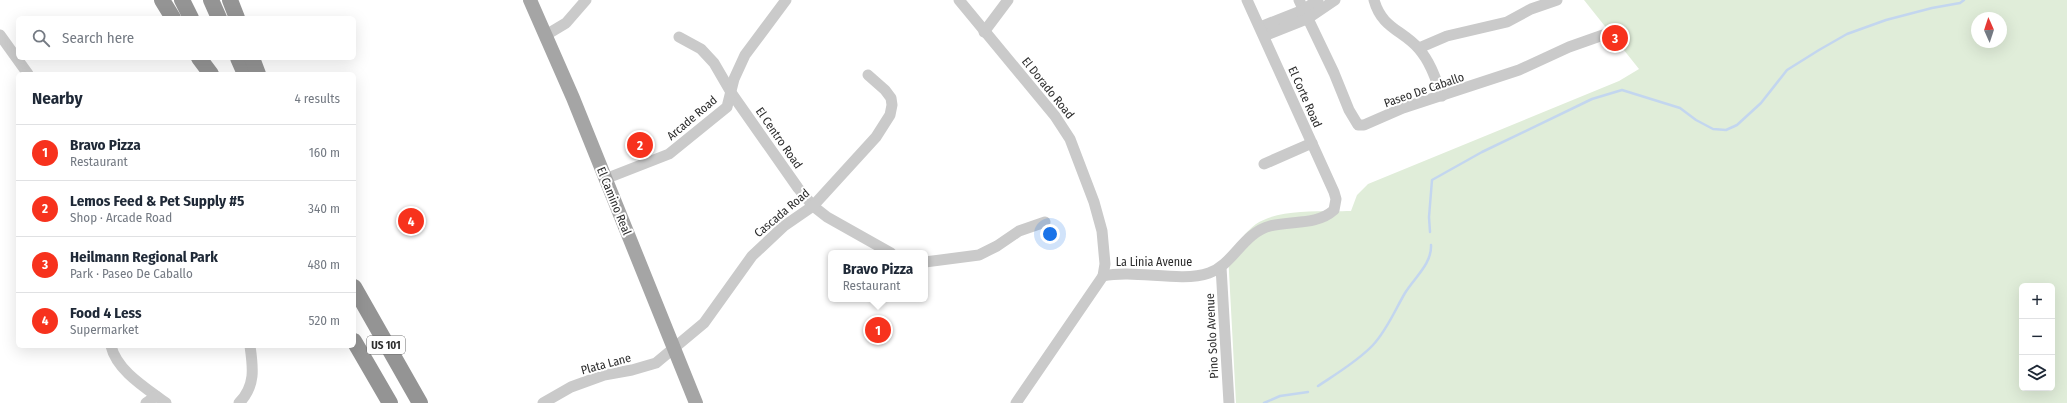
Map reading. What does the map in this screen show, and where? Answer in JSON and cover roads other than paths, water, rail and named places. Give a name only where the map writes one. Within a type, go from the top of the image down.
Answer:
[{"type":"highway","points":[[162,0],[172,16]]},
{"type":"highway","points":[[182,0],[190,16]]},
{"type":"highway","points":[[211,0],[218,16]]},
{"type":"highway","points":[[230,0],[236,16]]},
{"type":"highway","points":[[200,60],[210,72]]},
{"type":"highway","points":[[210,60],[215,72]]},
{"type":"highway","points":[[239,60],[244,72]]},
{"type":"highway","points":[[253,60],[257,72]]},
{"type":"highway","name":"US 101","points":[[356,291],[420,403]]},
{"type":"highway","name":"US 101","points":[[356,344],[390,403]]},
{"type":"main road","name":"El Camino Real","points":[[530,0],[605,178],[696,403]]},
{"type":"street","points":[[546,35],[566,23],[586,0]]},
{"type":"street","name":"Arcade Road","points":[[605,178],[669,154],[727,107],[732,94],[734,79],[745,55],[786,0]]},
{"type":"street","name":"El Dorado Road","points":[[959,0],[1055,116],[1070,139],[1094,202],[1102,231],[1105,264],[1103,276]]},
{"type":"street","points":[[984,32],[1008,0]]},
{"type":"street","name":"El Corte Road","points":[[1221,267],[1225,260],[1260,229],[1279,224],[1319,220],[1326,217],[1335,206],[1336,199],[1247,0]]},
{"type":"street","points":[[1262,32],[1285,23],[1318,0]]},
{"type":"street","points":[[1303,10],[1335,0]]},
{"type":"street","points":[[1374,0],[1377,10],[1387,24],[1419,48],[1434,74],[1442,96]]},
{"type":"street","points":[[1419,48],[1447,36],[1508,22],[1531,9],[1558,0]]},
{"type":"street","name":"Paseo De Caballo","points":[[1303,10],[1334,73],[1349,110],[1358,124],[1372,123],[1403,108],[1519,70],[1569,47],[1603,35]]},
{"type":"street","points":[[0,35],[16,57]]},
{"type":"street","name":"El Centro Road","points":[[679,37],[701,49],[714,63],[732,94],[798,188],[813,206],[827,217],[886,250]]},
{"type":"street","points":[[18,60],[27,72]]},
{"type":"street","name":"Cascada Road","points":[[674,349],[704,323],[752,256],[765,242],[784,226],[813,206],[868,148],[890,115],[892,108],[891,98],[885,90],[868,75]]},
{"type":"street","points":[[1264,164],[1312,143]]},
{"type":"street","points":[[928,262],[979,255],[997,246],[1019,231],[1045,222]]},
{"type":"street","name":"La Linia Avenue","points":[[1016,403],[1103,276],[1123,274],[1196,276],[1221,267]]},
{"type":"street","name":"Pino Solo Avenue","points":[[1221,267],[1229,403]]},
{"type":"street","points":[[112,348],[121,366],[166,403]]},
{"type":"street","points":[[239,403],[248,393],[252,379],[250,348]]},
{"type":"street","name":"Plata Lane","points":[[543,403],[571,387],[604,375],[632,370],[656,362],[674,349]]},
{"type":"street","points":[[146,403],[156,396]]},
{"type":"waterway","points":[[1430,232],[1429,217],[1432,180],[1482,152],[1592,99],[1622,90],[1680,108],[1696,120],[1713,129],[1726,130],[1737,125],[1761,103],[1787,70],[1847,34],[1886,20],[1932,8],[1960,3],[1964,0]]},
{"type":"waterway","points":[[1318,386],[1354,362],[1378,339],[1405,293],[1426,265],[1431,252],[1431,245]]},
{"type":"waterway","points":[[1264,403],[1280,396],[1308,392]]},
{"type":"place","name":"Heilmann Regional Park","points":[[1615,38]]},
{"type":"place","name":"Lemos Feed & Pet Supply #5","points":[[640,145]]},
{"type":"place","name":"Food 4 Less","points":[[411,221]]},
{"type":"place","name":"Bravo Pizza","points":[[878,330]]}]
